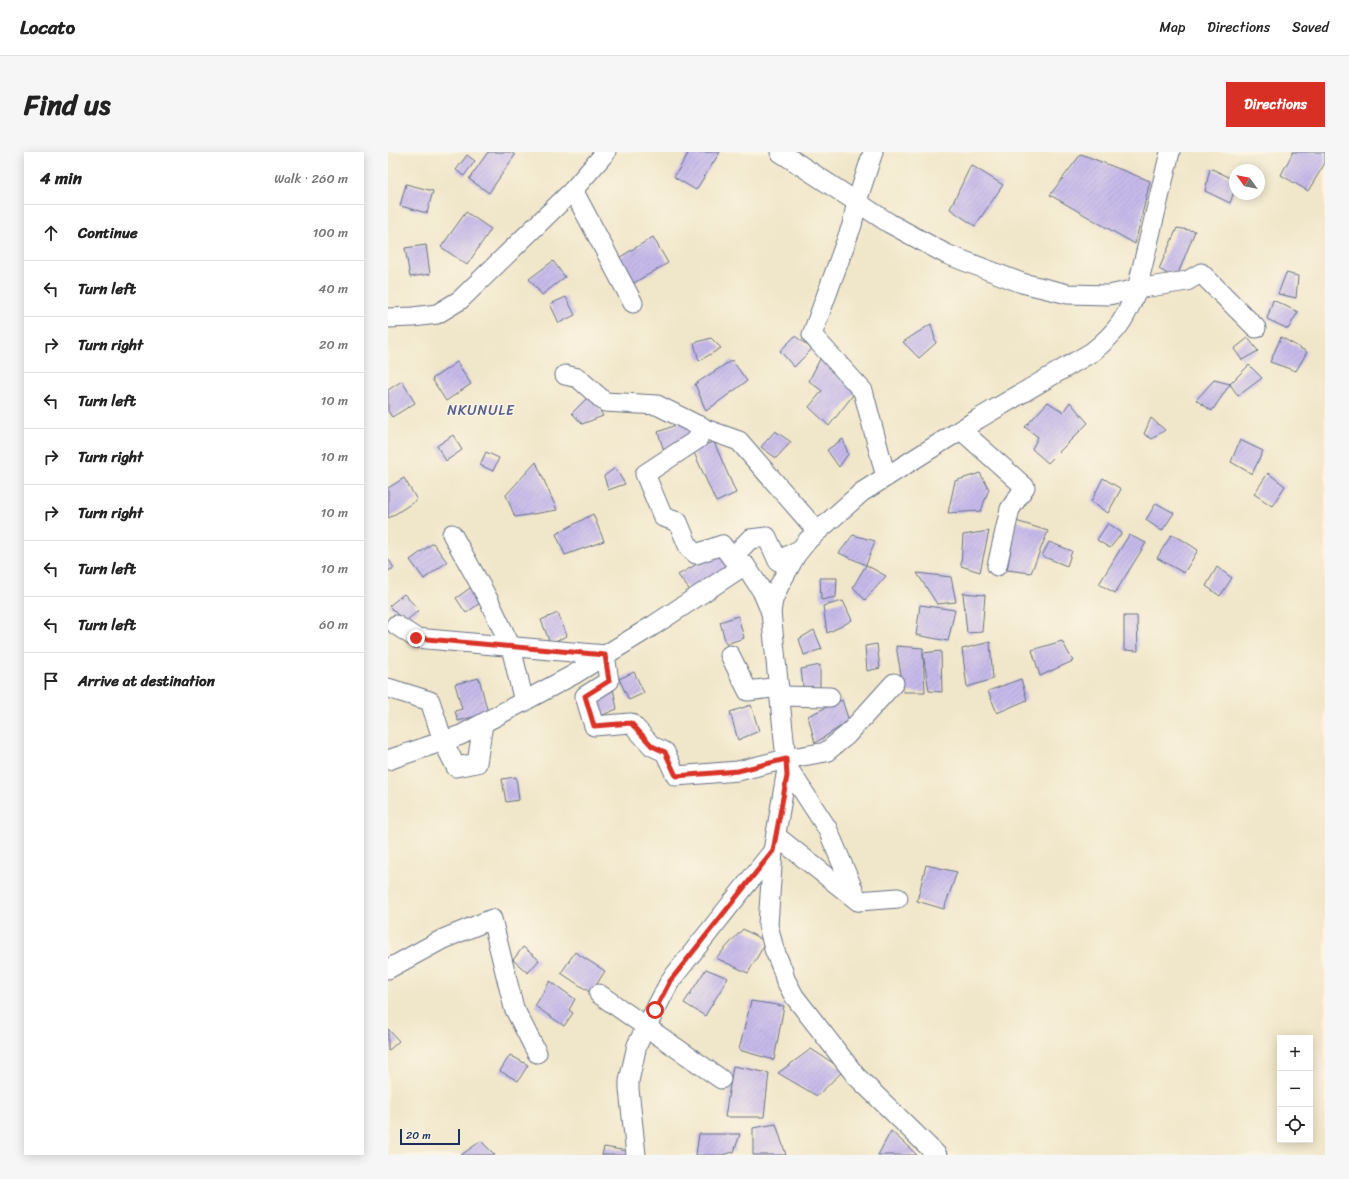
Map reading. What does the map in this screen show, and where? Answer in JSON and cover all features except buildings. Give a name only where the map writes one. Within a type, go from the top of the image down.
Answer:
[{"type":"street","points":[[388,318],[437,314],[460,300],[573,190],[606,152]]},
{"type":"street","points":[[780,152],[889,222],[946,254],[1022,283],[1068,294],[1109,295],[1137,289],[1187,282],[1201,273],[1256,328]]},
{"type":"street","points":[[873,152],[856,201],[852,225],[812,335],[863,391],[886,477]]},
{"type":"street","points":[[937,1155],[856,1076],[794,996],[788,986],[774,949],[768,925],[775,844],[787,776],[772,612],[773,600],[799,550],[817,531],[862,492],[961,430],[1092,352],[1108,339],[1120,325],[1129,309],[1137,289],[1170,152]]},
{"type":"street","points":[[573,190],[633,303]]},
{"type":"street","points":[[565,375],[578,378],[605,402],[658,405],[701,426],[739,441],[817,531]]},
{"type":"street","points":[[701,426],[698,439],[645,474],[663,517],[678,522],[689,548],[696,554],[722,545],[739,562],[762,591],[772,612]]},
{"type":"street","points":[[961,430],[1025,487],[1010,509],[997,566]]},
{"type":"street","points":[[452,534],[488,599],[511,647],[524,702]]},
{"type":"street","points":[[388,760],[461,735],[573,675],[654,625],[739,562],[750,539],[767,537],[778,561],[799,550]]},
{"type":"street","points":[[396,625],[416,638],[605,655]]},
{"type":"street","points":[[605,655],[609,681],[585,696],[594,726],[631,723],[652,746],[665,752],[676,776],[738,771],[786,762],[826,752],[847,734],[894,683]]},
{"type":"street","points":[[730,656],[748,691],[779,691],[830,697]]},
{"type":"street","points":[[388,688],[430,701],[443,742],[456,767],[477,763],[482,724]]},
{"type":"street","points":[[786,762],[827,828],[858,901]]},
{"type":"street","points":[[775,844],[858,901],[898,898]]},
{"type":"street","points":[[636,1155],[629,1081],[637,1045],[670,981],[775,844]]},
{"type":"street","points":[[388,969],[443,939],[492,919],[514,1008],[537,1053]]},
{"type":"street","points":[[599,994],[721,1079]]},
{"type":"district","name":"NKUNULE","points":[[481,410]]},
{"type":"route","points":[[416,638],[605,655],[609,681],[585,696],[594,726],[631,723],[652,746],[665,752],[676,776],[738,771],[786,759],[787,776],[773,851],[670,981],[655,1010]]}]
